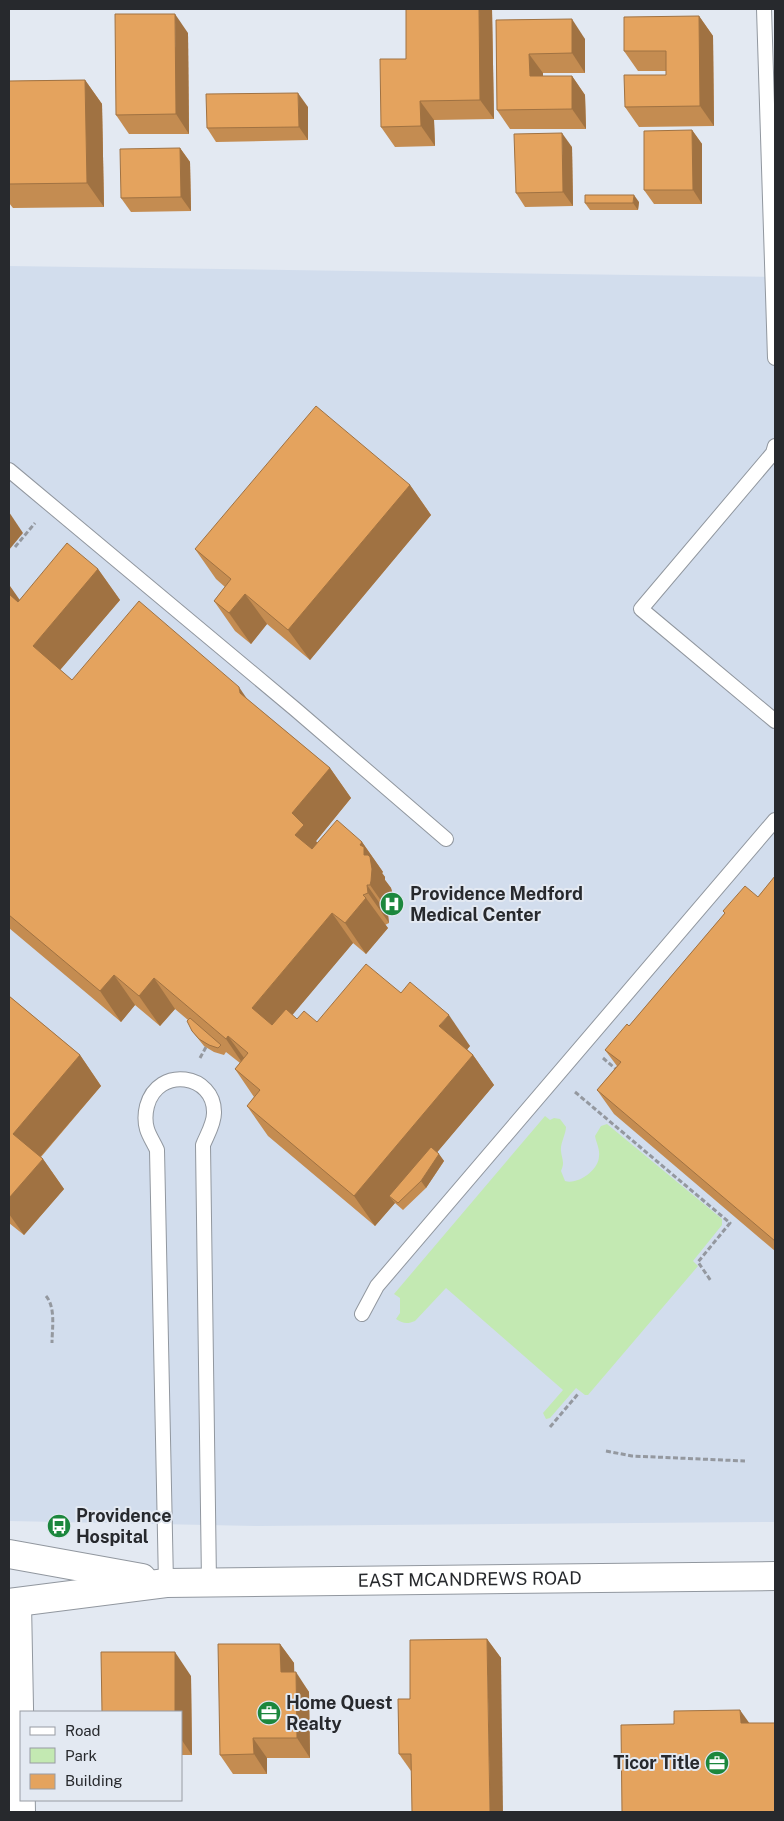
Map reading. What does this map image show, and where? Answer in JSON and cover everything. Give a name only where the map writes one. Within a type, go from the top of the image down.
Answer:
[{"type":"main road","name":"EAST MCANDREWS ROAD","points":[[9,1554],[166,1582]]},
{"type":"main road","name":"EAST MCANDREWS ROAD","points":[[13,1603],[166,1582],[775,1576]]},
{"type":"main road","points":[[13,1603],[20,1786]]},
{"type":"lane","points":[[764,9],[775,358]]},
{"type":"lane","points":[[775,446],[773,453],[641,608],[775,721]]},
{"type":"lane","points":[[9,470],[295,709],[446,839]]},
{"type":"lane","points":[[362,1314],[377,1286],[775,820]]},
{"type":"lane","points":[[166,1582],[157,1150],[147,1129],[145,1114],[149,1101],[156,1089],[164,1082],[177,1078],[203,1087],[211,1099],[214,1110],[213,1122],[203,1145],[209,1582]]},
{"type":"path","points":[[15,547],[37,522],[30,516]]},
{"type":"path","points":[[199,1061],[206,1047]]},
{"type":"path","points":[[597,1065],[609,1052]]},
{"type":"path","points":[[603,1058],[623,1076]]},
{"type":"path","points":[[580,1086],[574,1092],[730,1223],[698,1262],[711,1281]]},
{"type":"path","points":[[46,1296],[51,1301],[52,1307],[52,1344]]},
{"type":"path","points":[[550,1428],[578,1394]]},
{"type":"path","points":[[606,1450],[632,1456],[745,1461]]},
{"type":"shaded area","name":"Providence Medford Medical Center","points":[[9,266],[773,277],[775,288],[775,1522],[257,1526],[9,1521]]},
{"type":"green space","points":[[545,1116],[550,1120],[554,1118],[560,1119],[566,1127],[561,1148],[563,1163],[561,1171],[565,1181],[570,1182],[581,1179],[596,1166],[599,1153],[595,1136],[601,1126],[607,1124],[722,1219],[722,1225],[693,1261],[698,1266],[588,1395],[585,1395],[576,1388],[550,1418],[546,1419],[543,1413],[563,1390],[446,1288],[415,1321],[408,1323],[403,1323],[396,1319],[400,1313],[400,1298],[394,1294]]},
{"type":"building","points":[[406,9],[479,9],[480,100],[420,101],[421,126],[381,127],[380,59],[406,59]]},
{"type":"building","points":[[115,14],[175,14],[176,114],[116,115]]},
{"type":"building","points":[[699,16],[700,106],[625,107],[624,75],[666,75],[666,51],[624,51],[624,17]]},
{"type":"building","points":[[572,19],[572,53],[529,54],[530,76],[572,76],[572,109],[497,110],[496,20]]},
{"type":"building","points":[[85,80],[87,183],[9,184],[9,81]]},
{"type":"building","points":[[298,93],[299,127],[207,128],[206,94]]},
{"type":"building","points":[[692,130],[693,190],[644,190],[644,131]]},
{"type":"building","points":[[562,133],[563,192],[516,193],[514,134]]},
{"type":"building","points":[[180,148],[181,197],[121,198],[120,149]]},
{"type":"building","points":[[585,195],[634,195],[633,203],[585,203]]},
{"type":"building","points":[[316,406],[410,485],[288,630],[245,594],[229,613],[214,601],[231,579],[195,549]]},
{"type":"building","points":[[67,543],[98,569],[33,646],[72,680],[139,601],[239,687],[240,693],[330,768],[292,813],[304,825],[295,835],[312,849],[337,820],[362,842],[360,845],[364,847],[364,855],[370,857],[371,881],[370,885],[367,885],[368,893],[363,895],[366,898],[345,923],[332,913],[252,1008],[272,1025],[286,1009],[297,1019],[304,1011],[317,1022],[366,964],[401,993],[410,982],[449,1015],[439,1026],[473,1055],[354,1196],[247,1106],[260,1090],[235,1069],[248,1053],[228,1036],[226,1039],[154,978],[139,996],[114,975],[100,991],[9,915],[9,594],[18,602]]},
{"type":"building","points":[[775,876],[775,1241],[597,1090],[621,1062],[605,1050],[627,1024],[629,1026],[725,913],[723,911],[745,886],[758,897]]},
{"type":"building","points":[[9,996],[80,1055],[13,1134],[43,1159],[9,1198]]},
{"type":"building","points":[[190,1018],[221,1045],[218,1048],[199,1039],[187,1021]]},
{"type":"building","points":[[431,1147],[439,1154],[421,1181],[398,1203],[389,1196]]},
{"type":"building","points":[[487,1639],[490,1812],[412,1812],[411,1754],[399,1754],[398,1699],[410,1699],[410,1640]]},
{"type":"building","points":[[218,1644],[280,1644],[281,1672],[296,1672],[297,1738],[253,1738],[254,1754],[220,1755]]},
{"type":"building","points":[[101,1652],[175,1652],[175,1711],[102,1711]]},
{"type":"building","points":[[740,1710],[741,1723],[775,1723],[775,1812],[622,1812],[621,1725],[674,1724],[674,1711]]},
{"type":"place","name":"Providence Medford Medical Center","points":[[392,904]]},
{"type":"place","name":"Providence Hospital","points":[[59,1526]]},
{"type":"place","name":"Home Quest Realty","points":[[269,1713]]},
{"type":"place","name":"Ticor Title","points":[[717,1763]]}]
